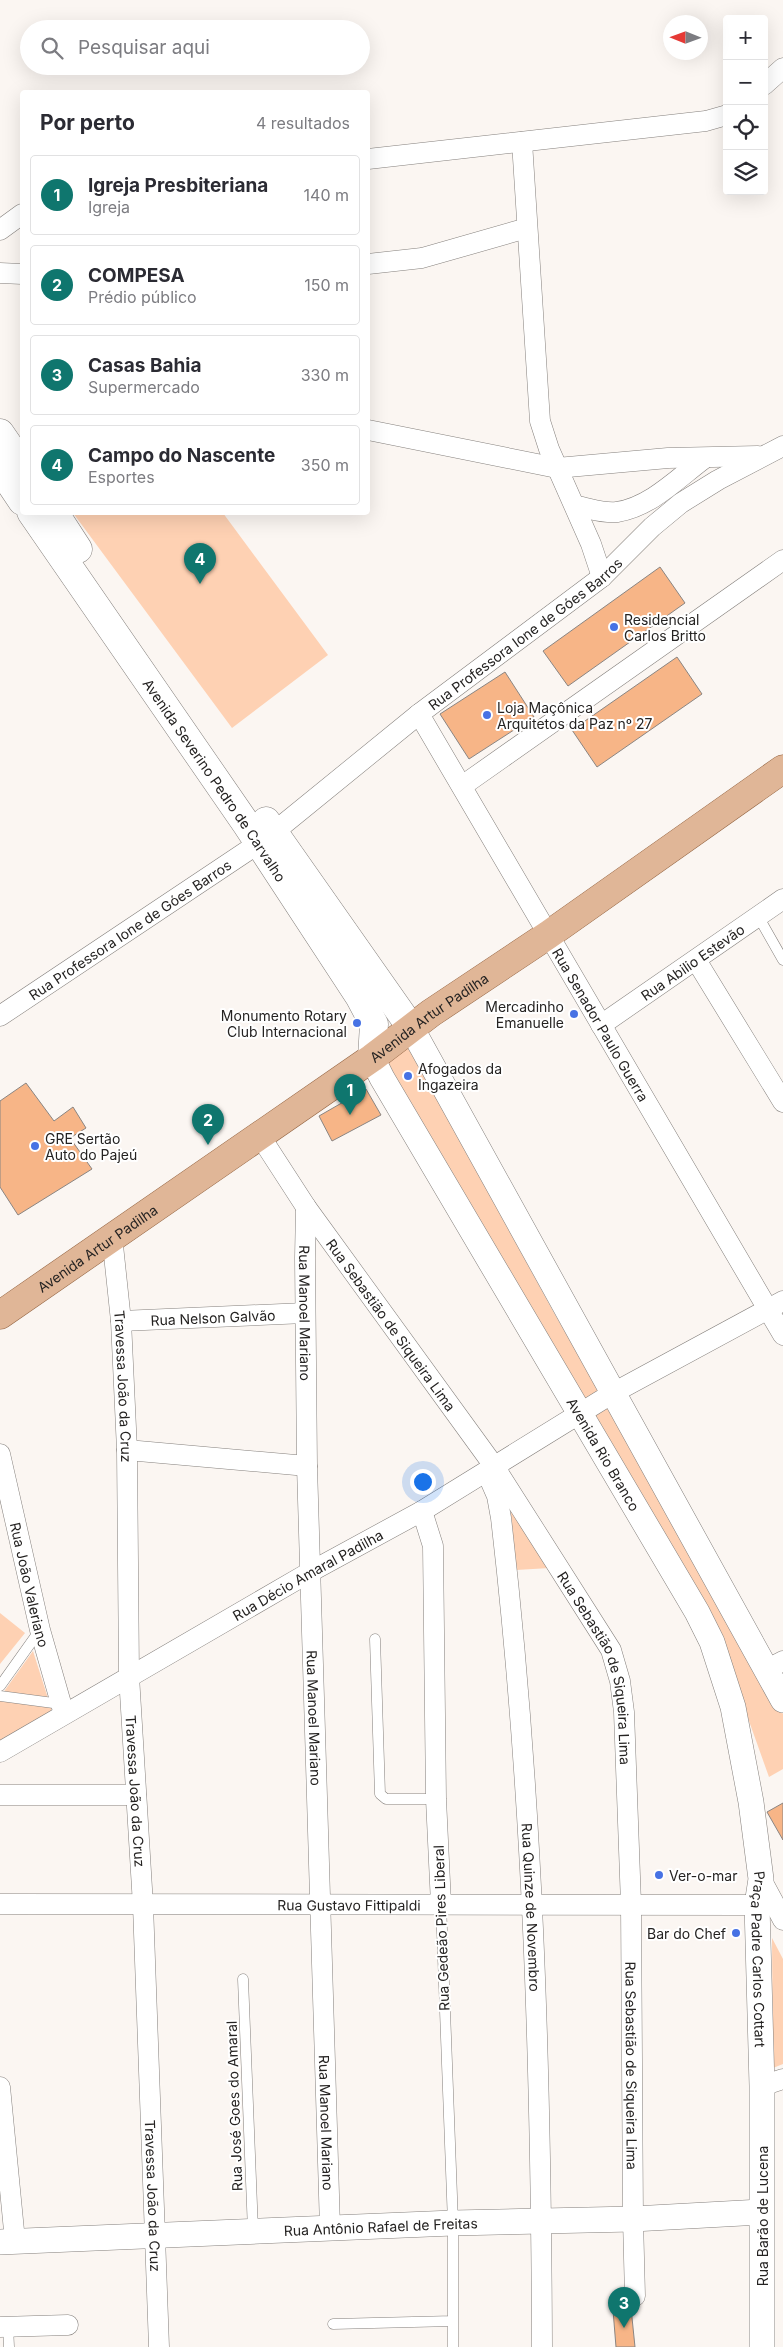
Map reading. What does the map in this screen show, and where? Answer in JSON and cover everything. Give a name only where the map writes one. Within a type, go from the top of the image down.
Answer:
[{"type":"main road","points":[[0,433],[20,462]]},
{"type":"main road","points":[[0,468],[20,498]]},
{"type":"main road","name":"Avenida Severino Pedro de Carvalho","points":[[33,515],[261,829],[412,1028]]},
{"type":"main road","name":"Avenida Severino Pedro de Carvalho","points":[[56,515],[218,768]]},
{"type":"main road","name":"Avenida Artur Padilha","points":[[0,1315],[372,1058],[431,1013],[548,935],[783,769]]},
{"type":"main road","name":"Avenida Severino Pedro de Carvalho","points":[[261,829],[368,1012],[375,1031],[372,1058]]},
{"type":"street","points":[[768,81],[783,68]]},
{"type":"street","points":[[370,160],[706,120],[723,116]]},
{"type":"street","points":[[522,142],[540,420],[557,468],[576,506],[602,577]]},
{"type":"street","points":[[0,230],[20,215]]},
{"type":"street","points":[[370,264],[422,258],[528,228]]},
{"type":"street","points":[[0,274],[20,274]]},
{"type":"street","points":[[370,430],[557,468],[668,458],[765,456]]},
{"type":"street","name":"Rua Professora Ione de Góes Barros","points":[[0,1016],[419,714],[602,577],[652,527],[681,503],[718,480],[783,446]]},
{"type":"street","points":[[576,506],[616,512],[632,509],[651,499],[705,458]]},
{"type":"street","points":[[462,786],[783,560]]},
{"type":"street","name":"Rua Senador Paulo Guerra","points":[[419,714],[601,1025],[776,1306],[783,1336]]},
{"type":"street","name":"Rua Abilio Estevão","points":[[601,1025],[783,899]]},
{"type":"street","points":[[696,960],[783,1102]]},
{"type":"street","points":[[412,1028],[613,1393],[774,1665],[783,1700]]},
{"type":"street","name":"Avenida Rio Branco","points":[[372,1058],[697,1612],[712,1642],[733,1707],[751,1802],[762,1879]]},
{"type":"street","name":"Rua Sebastião de Siqueira Lima","points":[[260,1136],[306,1207],[490,1468],[611,1650],[620,1681],[624,1712],[631,1904],[633,2219],[636,2296]]},
{"type":"street","name":"Rua Manoel Mariano","points":[[306,1207],[307,1466],[330,2228]]},
{"type":"street","name":"Travessa João da Cruz","points":[[112,1236],[121,1320],[128,1450],[129,1676],[142,1905],[159,2347]]},
{"type":"street","name":"Rua Décio Amaral Padilha","points":[[0,1752],[63,1709],[129,1676],[310,1572],[422,1511],[613,1393],[776,1306]]},
{"type":"street","name":"Rua Nelson Galvão","points":[[121,1320],[305,1313]]},
{"type":"street","points":[[128,1450],[307,1466]]},
{"type":"street","name":"Rua João Valeriano","points":[[0,1454],[40,1630],[63,1709]]},
{"type":"street","name":"Rua Quinze de Novembro","points":[[490,1468],[499,1503],[508,1579],[525,1768],[532,1904],[542,2222],[542,2347]]},
{"type":"street","name":"Rua Gedeão Pires Liberal","points":[[422,1511],[433,1546],[436,1800],[441,1904]]},
{"type":"street","points":[[0,1795],[136,1794]]},
{"type":"street","name":"Praça Padre Carlos Cottart","points":[[762,1879],[757,1905],[773,2082]]},
{"type":"street","name":"Praça Padre Carlos Cottart","points":[[762,1879],[783,1920]]},
{"type":"street","name":"Rua Gustavo Fittipaldi","points":[[0,1904],[757,1905]]},
{"type":"street","name":"Rua Barão de Lucena","points":[[762,2347],[761,2212],[773,2082]]},
{"type":"street","points":[[0,2087],[7,2241]]},
{"type":"street","name":"Rua Antônio Rafael de Freitas","points":[[7,2241],[453,2223],[633,2219],[761,2212]]},
{"type":"street","points":[[4,2326],[68,2325]]},
{"type":"lane","points":[[758,916],[783,960]]},
{"type":"lane","points":[[0,1686],[40,1630]]},
{"type":"lane","points":[[375,1639],[380,1794],[386,1799],[436,1800]]},
{"type":"lane","points":[[0,1696],[63,1709]]},
{"type":"lane","name":"Rua Gedeão Pires Liberal","points":[[441,1904],[453,2223],[453,2347]]},
{"type":"lane","name":"Rua José Goes do Amaral","points":[[243,1979],[254,2232]]},
{"type":"lane","points":[[333,2324],[453,2321]]},
{"type":"lane","points":[[4,2326],[9,2347]]},
{"type":"shaded area","points":[[74,515],[224,515],[328,655],[232,728]]},
{"type":"shaded area","points":[[409,1046],[553,1311],[783,1714],[783,1769],[769,1777],[714,1623],[384,1064]]},
{"type":"shaded area","points":[[510,1505],[550,1568],[516,1570]]},
{"type":"shaded area","points":[[0,1613],[25,1633],[0,1664]]},
{"type":"shaded area","points":[[33,1651],[52,1711],[0,1743],[0,1697]]},
{"type":"shaded area","points":[[772,1938],[783,1959],[783,2064],[773,2068]]},
{"type":"building","name":"Residencial Carlos Britto","points":[[660,567],[685,603],[568,686],[543,651]]},
{"type":"building","name":"Residencial Carlos Britto","points":[[677,657],[702,694],[597,767],[572,730]]},
{"type":"building","name":"Loja Maçônica Arquitetos da Paz nº 27","points":[[505,672],[534,717],[469,759],[440,714]]},
{"type":"building","name":"GRE Sertão Auto do Pajeú","points":[[26,1083],[54,1121],[73,1107],[86,1128],[70,1138],[92,1169],[18,1215],[0,1187],[0,1101]]},
{"type":"building","points":[[366,1089],[381,1115],[332,1141],[319,1116]]},
{"type":"building","points":[[783,1803],[783,1840],[767,1812]]},
{"type":"building","points":[[631,2308],[635,2347],[616,2347],[613,2310]]},
{"type":"place","name":"Campo do Nascente","points":[[200,584]]},
{"type":"place","name":"Residencial Carlos Britto","points":[[614,627]]},
{"type":"place","name":"Loja Maçônica Arquitetos da Paz nº 27","points":[[487,715]]},
{"type":"place","name":"Mercadinho Emanuelle","points":[[574,1014]]},
{"type":"place","name":"Monumento Rotary Club Internacional","points":[[357,1023]]},
{"type":"place","name":"Afogados da Ingazeira","points":[[408,1076]]},
{"type":"place","name":"Igreja Presbiteriana","points":[[350,1115]]},
{"type":"place","name":"COMPESA","points":[[208,1145]]},
{"type":"place","name":"GRE Sertão Auto do Pajeú","points":[[35,1146]]},
{"type":"place","name":"Ver-o-mar","points":[[659,1875]]},
{"type":"place","name":"Bar do Chef","points":[[736,1933]]},
{"type":"place","name":"Casas Bahia","points":[[624,2328]]}]
